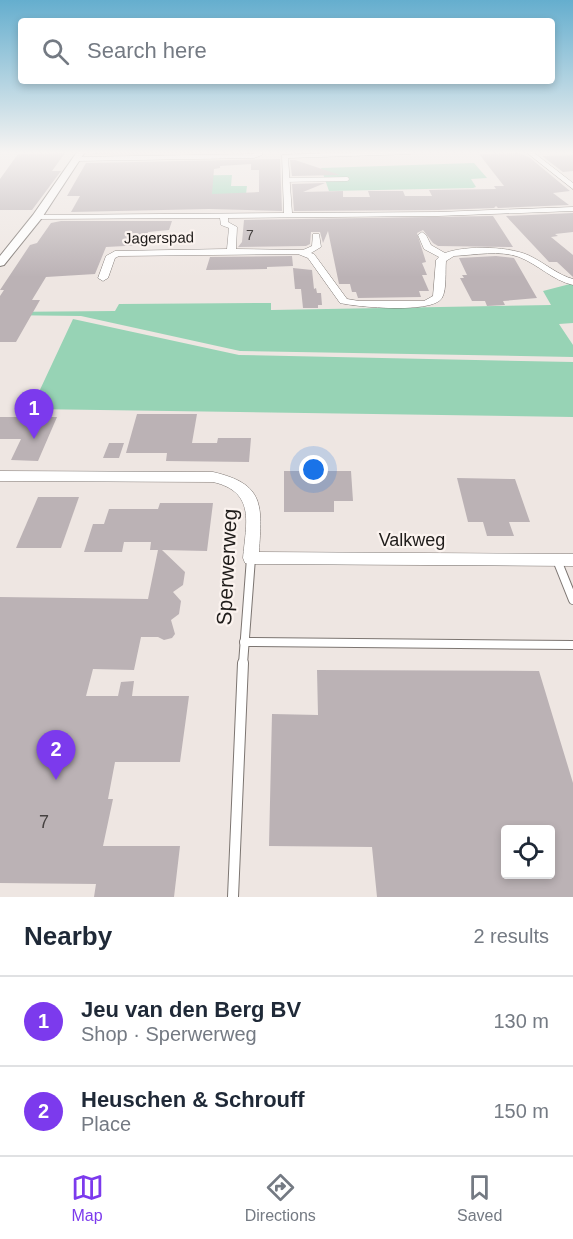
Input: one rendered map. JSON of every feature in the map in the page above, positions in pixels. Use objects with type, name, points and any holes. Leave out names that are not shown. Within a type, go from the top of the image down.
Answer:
[{"type":"street","points":[[0,263],[53,194]]},
{"type":"street","points":[[287,194],[288,214]]},
{"type":"street","points":[[37,217],[438,214],[573,209]]},
{"type":"street","points":[[224,216],[224,223],[233,227],[231,251]]},
{"type":"street","points":[[422,235],[427,247],[445,256]]},
{"type":"street","points":[[305,252],[317,247],[316,236]]},
{"type":"street","points":[[305,252],[311,256],[339,298],[348,303],[433,302],[438,297],[441,260],[453,253],[516,253],[561,279],[573,282]]},
{"type":"street","name":"Jagerspad","points":[[103,278],[111,256],[118,253],[305,252]]},
{"type":"street","name":"Sperwerweg","points":[[0,476],[213,477],[228,479],[244,489],[251,497],[253,506],[251,558]]},
{"type":"street","name":"Valkweg","points":[[251,558],[565,560]]},
{"type":"lane","name":"Sperwerweg","points":[[233,897],[244,642],[251,558]]},
{"type":"lane","points":[[565,560],[573,600]]},
{"type":"lane","points":[[244,642],[573,645]]},
{"type":"green space","points":[[573,284],[573,323],[559,324],[573,345],[573,357],[240,351],[81,316],[0,315],[0,312],[115,311],[119,304],[271,303],[271,310],[551,305],[543,291]]},
{"type":"green space","points":[[73,319],[239,355],[573,362],[573,417],[31,409]]},
{"type":"building","points":[[0,194],[44,194],[32,210],[0,210]]},
{"type":"building","points":[[68,194],[281,194],[282,211],[209,209],[71,212],[80,196],[67,196]]},
{"type":"building","points":[[293,194],[343,194],[343,197],[370,197],[369,194],[432,196],[431,194],[554,194],[569,205],[438,210],[294,211]]},
{"type":"building","points":[[573,213],[573,232],[555,234],[558,236],[551,237],[573,255],[573,277],[557,262],[549,262],[506,216]]},
{"type":"building","points":[[493,216],[513,247],[438,246],[423,230],[417,233],[426,262],[422,263],[427,275],[422,275],[429,291],[419,291],[421,297],[358,298],[356,292],[352,292],[350,284],[339,284],[328,231],[323,243],[320,232],[311,232],[310,244],[306,246],[238,247],[242,242],[244,220]]},
{"type":"building","points":[[61,221],[172,221],[169,230],[148,232],[144,245],[106,247],[95,274],[46,277],[32,300],[40,300],[16,342],[0,342],[0,296],[4,290],[0,290],[30,245],[37,243],[51,223]]},
{"type":"building","points":[[292,256],[293,266],[267,267],[267,269],[206,270],[210,257]]},
{"type":"building","points":[[496,256],[514,258],[537,298],[503,301],[505,305],[487,306],[485,301],[472,301],[460,278],[464,278],[462,275],[467,275],[459,258]]},
{"type":"building","points":[[293,268],[312,270],[314,289],[316,288],[317,293],[321,293],[322,305],[318,305],[318,308],[303,308],[301,289],[295,289]]},
{"type":"building","points":[[137,414],[197,414],[192,443],[217,443],[218,438],[251,438],[249,462],[166,461],[167,453],[126,453]]},
{"type":"building","points":[[0,417],[57,417],[38,461],[11,460],[21,439],[0,439]]},
{"type":"building","points":[[109,443],[124,443],[119,458],[103,458]]},
{"type":"building","points":[[284,471],[351,471],[353,501],[334,501],[334,512],[284,512]]},
{"type":"building","points":[[457,478],[515,479],[530,522],[509,522],[514,536],[487,536],[483,522],[468,522]]},
{"type":"building","points":[[38,497],[79,497],[61,548],[16,548]]},
{"type":"building","points":[[160,503],[213,503],[207,551],[162,550],[185,572],[183,585],[173,592],[181,601],[179,614],[171,620],[175,634],[172,638],[164,640],[158,637],[141,637],[134,670],[93,669],[86,696],[118,696],[121,682],[134,681],[132,696],[189,696],[180,762],[115,762],[108,799],[113,799],[103,846],[180,846],[174,897],[94,897],[96,884],[0,883],[0,597],[148,599],[158,550],[150,550],[151,542],[124,542],[122,552],[84,552],[93,524],[104,524],[109,509],[158,509]]},
{"type":"building","points":[[317,670],[539,671],[573,783],[573,897],[377,897],[372,847],[269,846],[272,714],[318,715]]},
{"type":"place","name":"Jeu van den Berg BV","points":[[34,439]]},
{"type":"place","name":"Heuschen & Schrouff","points":[[56,780]]}]
